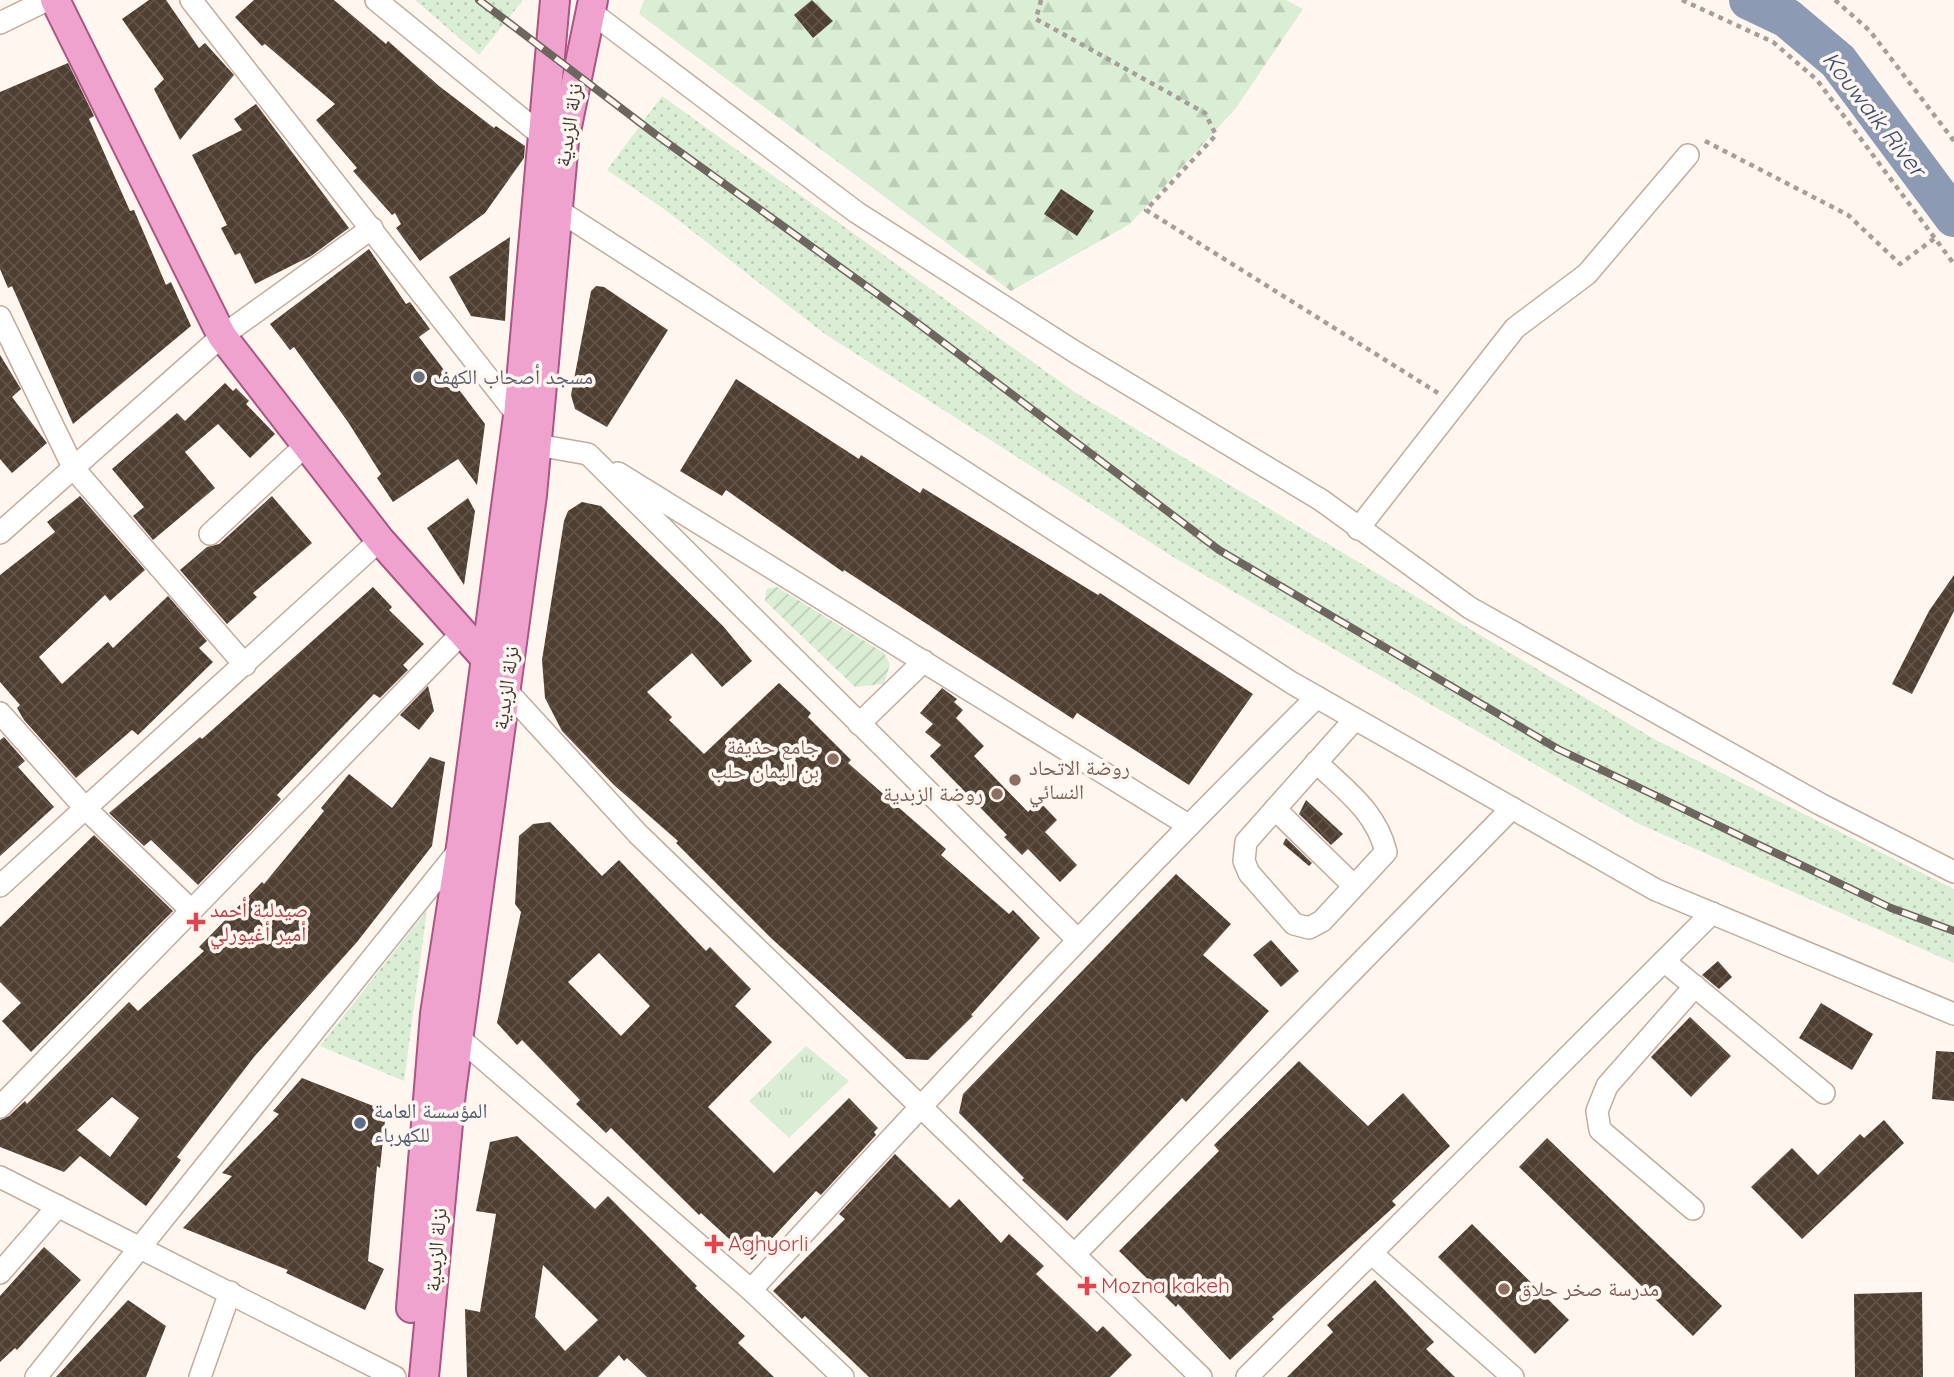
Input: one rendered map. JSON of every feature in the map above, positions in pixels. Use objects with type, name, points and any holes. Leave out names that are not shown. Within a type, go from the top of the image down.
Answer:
[{"type":"main road","points":[[55,0],[222,336],[380,540],[486,659]]},
{"type":"main road","name":"نزلة الزبدية","points":[[405,1377],[435,1014],[461,848],[518,416],[545,138],[555,0]]},
{"type":"main road","name":"نزلة الزبدية","points":[[424,1377],[458,1037],[537,445],[564,141],[592,6]]},
{"type":"street","points":[[0,23],[47,0]]},
{"type":"street","points":[[191,0],[518,416]]},
{"type":"street","points":[[376,0],[545,138]]},
{"type":"street","points":[[592,6],[856,212],[1075,352],[1321,500],[1470,608],[1820,804],[1954,872]]},
{"type":"street","points":[[1358,529],[1515,328],[1587,274],[1688,155]]},
{"type":"street","points":[[558,210],[1354,719],[1657,890],[1954,1014]]},
{"type":"street","points":[[0,533],[222,336],[372,228]]},
{"type":"street","points":[[0,317],[74,468],[245,665]]},
{"type":"street","points":[[210,534],[307,444]]},
{"type":"street","points":[[537,445],[588,454],[1188,825]]},
{"type":"street","points":[[588,454],[1078,940]]},
{"type":"street","points":[[0,886],[380,540]]},
{"type":"street","points":[[0,1107],[461,634]]},
{"type":"street","points":[[859,724],[924,661]]},
{"type":"street","points":[[506,690],[638,834],[1076,1253],[1201,1377]]},
{"type":"street","points":[[751,1290],[920,1106],[1078,940],[1188,825],[1317,697]]},
{"type":"street","points":[[0,713],[86,808],[191,911]]},
{"type":"street","points":[[1316,762],[1372,816],[1381,830],[1386,852],[1322,921],[1309,928],[1294,924],[1249,873],[1244,860],[1246,842],[1316,762],[1354,719]]},
{"type":"street","points":[[1076,1253],[1512,808]]},
{"type":"street","points":[[1275,809],[1354,886]]},
{"type":"street","points":[[36,1377],[461,848]]},
{"type":"street","points":[[1247,1377],[1712,913]]},
{"type":"street","points":[[1664,961],[1824,1093]]},
{"type":"street","points":[[1693,1209],[1600,1130],[1597,1111],[1607,1086],[1695,986]]},
{"type":"street","points":[[458,1037],[751,1290],[843,1377]]},
{"type":"street","points":[[0,1177],[395,1377]]},
{"type":"street","points":[[0,1273],[58,1206]]},
{"type":"street","points":[[1371,1253],[1513,1377]]},
{"type":"street","points":[[200,1377],[230,1292]]},
{"type":"path","points":[[1041,0],[1036,19],[1205,113],[1216,135],[1146,209],[1457,404]]},
{"type":"path","points":[[1682,0],[1773,42],[1817,80],[1954,264]]},
{"type":"path","points":[[1835,0],[1870,30],[1954,141]]},
{"type":"path","points":[[1688,155],[1703,139],[1848,215],[1900,264],[1935,238]]},
{"type":"green space","points":[[415,0],[523,0],[479,55]]},
{"type":"green space","points":[[644,0],[1286,0],[1303,9],[1236,108],[1130,224],[1011,291],[639,14]]},
{"type":"green space","points":[[662,96],[1076,393],[1654,739],[1954,889],[1954,963],[1639,824],[1173,557],[825,334],[664,209],[607,170]]},
{"type":"green space","points":[[777,587],[884,653],[890,664],[884,684],[855,687],[765,601],[766,589]]},
{"type":"green space","points":[[427,910],[404,1081],[320,1046]]},
{"type":"green space","points":[[806,1046],[849,1081],[789,1138],[749,1101]]},
{"type":"building","points":[[149,0],[166,0],[199,48],[205,43],[234,75],[180,140],[154,89],[164,79],[122,19]]},
{"type":"building","points":[[254,0],[334,0],[386,44],[388,41],[439,86],[494,128],[496,126],[525,146],[524,158],[485,213],[420,261],[396,228],[401,224],[395,213],[392,215],[353,171],[357,168],[316,120],[335,104],[265,44],[262,46],[235,17]]},
{"type":"building","points":[[812,0],[833,21],[813,38],[794,15]]},
{"type":"building","points":[[68,63],[94,116],[89,119],[130,211],[134,210],[166,285],[171,282],[191,326],[73,424],[12,286],[8,288],[0,269],[0,92]]},
{"type":"building","points":[[256,104],[349,228],[311,256],[255,284],[240,253],[235,255],[221,228],[227,225],[192,155],[242,130],[234,119]]},
{"type":"building","points":[[1061,189],[1094,211],[1077,236],[1044,214]]},
{"type":"building","points":[[510,237],[505,321],[471,316],[449,277]]},
{"type":"building","points":[[369,249],[406,304],[410,302],[430,329],[419,337],[485,424],[477,485],[458,459],[393,502],[377,478],[381,474],[348,422],[294,347],[290,350],[270,324]]},
{"type":"building","points":[[596,286],[604,287],[668,330],[607,427],[575,409],[571,395],[591,291]]},
{"type":"building","points":[[0,355],[21,389],[12,397],[47,443],[12,473],[0,459]]},
{"type":"building","points":[[736,379],[859,459],[861,455],[920,493],[923,488],[1098,595],[1100,593],[1253,694],[1189,785],[1077,713],[1073,719],[844,570],[843,572],[726,490],[722,496],[680,471]]},
{"type":"building","points":[[225,383],[233,391],[236,388],[249,401],[246,404],[275,434],[250,458],[218,424],[185,452],[215,488],[153,540],[133,516],[144,507],[112,469],[177,413],[185,421]]},
{"type":"building","points":[[80,496],[145,570],[110,601],[105,595],[39,657],[62,684],[108,642],[113,648],[168,596],[207,641],[199,648],[213,662],[138,735],[132,730],[76,778],[24,720],[17,708],[20,705],[0,682],[0,575],[55,532],[47,522]]},
{"type":"building","points":[[272,496],[312,543],[253,593],[257,597],[227,624],[180,570],[207,547],[219,544]]},
{"type":"building","points":[[468,498],[475,511],[464,585],[427,528]]},
{"type":"building","points":[[582,502],[601,506],[723,626],[752,661],[722,687],[692,653],[647,692],[672,717],[669,720],[704,754],[779,683],[811,713],[808,717],[851,760],[848,763],[946,849],[941,855],[1009,914],[1013,910],[1040,938],[971,1015],[973,1016],[928,1060],[906,1059],[772,939],[676,843],[678,841],[614,785],[562,731],[545,698],[542,660],[564,521],[568,511]]},
{"type":"building","points":[[1954,575],[1954,611],[1912,694],[1892,684],[1929,611]]},
{"type":"building","points":[[373,587],[392,607],[389,610],[424,644],[403,665],[408,670],[380,698],[374,694],[277,795],[281,799],[198,885],[151,840],[144,846],[109,813],[200,737],[202,739]]},
{"type":"building","points":[[428,686],[434,711],[419,730],[400,715]]},
{"type":"building","points":[[942,688],[957,699],[954,702],[963,710],[956,718],[984,746],[974,756],[1028,812],[1039,801],[1057,820],[1045,832],[1077,865],[1060,882],[1028,849],[1022,855],[1004,837],[1007,835],[930,756],[941,745],[925,732],[933,724],[920,713]]},
{"type":"building","points":[[4,737],[25,761],[18,767],[54,807],[0,856],[0,740]]},
{"type":"building","points":[[430,757],[445,762],[432,846],[357,942],[254,1057],[177,1157],[181,1160],[146,1206],[80,1156],[64,1172],[0,1147],[0,1120],[9,1116],[25,1101],[27,1104],[129,1002],[138,1011],[204,951],[199,947],[262,882],[264,884],[324,811],[321,808],[349,774],[392,808]],"holes":[[[112,1097],[139,1118],[110,1157],[77,1130]]]},
{"type":"building","points":[[1306,800],[1343,834],[1331,845],[1299,814]]},
{"type":"building","points":[[550,822],[602,876],[619,860],[706,951],[710,947],[751,989],[735,1006],[772,1042],[708,1107],[774,1173],[849,1098],[878,1128],[874,1132],[876,1135],[821,1195],[816,1191],[752,1260],[701,1213],[699,1215],[611,1128],[606,1133],[576,1104],[580,1100],[522,1040],[517,1045],[497,1023],[521,912],[515,904],[519,836],[533,824]],"holes":[[[599,953],[650,1006],[621,1036],[568,982]]]},
{"type":"building","points":[[94,835],[173,911],[31,1052],[2,1021],[21,1003],[0,982],[0,927]]},
{"type":"building","points":[[1286,838],[1312,863],[1309,866],[1283,844]]},
{"type":"building","points":[[1176,874],[1231,924],[1203,955],[1269,1011],[1186,1102],[1182,1098],[1067,1221],[1022,1180],[1024,1178],[959,1113],[963,1094]]},
{"type":"building","points":[[1271,940],[1299,971],[1281,987],[1253,955]]},
{"type":"building","points":[[1718,961],[1732,977],[1719,989],[1702,975]]},
{"type":"building","points":[[1821,1003],[1873,1034],[1852,1070],[1799,1038]]},
{"type":"building","points":[[1690,1017],[1731,1056],[1691,1097],[1651,1057]]},
{"type":"building","points":[[1936,1051],[1954,1052],[1954,1101],[1932,1099]]},
{"type":"building","points":[[1299,1061],[1368,1126],[1403,1093],[1450,1146],[1392,1201],[1396,1205],[1272,1317],[1274,1319],[1230,1360],[1178,1304],[1176,1307],[1119,1251],[1219,1151],[1214,1145]]},
{"type":"building","points":[[302,1078],[386,1111],[380,1168],[377,1166],[368,1261],[384,1269],[365,1310],[286,1273],[288,1270],[183,1228],[232,1176],[222,1173],[279,1114],[273,1111]]},
{"type":"building","points":[[1884,1120],[1904,1143],[1802,1239],[1751,1187],[1792,1148],[1818,1175],[1860,1134],[1864,1138]]},
{"type":"building","points":[[517,1136],[595,1209],[608,1196],[697,1286],[695,1288],[745,1336],[738,1343],[774,1377],[647,1377],[627,1358],[624,1361],[619,1355],[598,1377],[467,1377],[465,1309],[480,1312],[496,1214],[476,1211],[490,1142]],"holes":[[[543,1265],[598,1320],[565,1351],[535,1317]]]},
{"type":"building","points":[[1547,1138],[1722,1306],[1693,1336],[1519,1167]]},
{"type":"building","points":[[895,1154],[950,1208],[959,1199],[1001,1243],[1009,1234],[1044,1266],[1036,1274],[1097,1332],[1103,1326],[1132,1355],[1110,1377],[869,1377],[805,1316],[802,1319],[773,1291],[845,1219],[839,1214]]},
{"type":"building","name":"مدرسة صخر حلاق","points":[[1472,1224],[1569,1320],[1535,1354],[1438,1257]]},
{"type":"building","points":[[44,1247],[81,1280],[17,1350],[15,1348],[0,1362],[0,1296]]},
{"type":"building","points":[[1375,1280],[1434,1342],[1426,1349],[1455,1377],[1287,1377],[1333,1332],[1327,1325]]},
{"type":"building","points":[[1922,1292],[1923,1377],[1855,1377],[1854,1294]]},
{"type":"building","points":[[128,1300],[166,1326],[146,1377],[56,1377]]},
{"type":"waterway","name":"Kouwaik River","points":[[1749,0],[1787,18],[1838,61],[1954,217]]},
{"type":"railway","points":[[479,0],[655,134],[908,316],[1219,550],[1558,749],[1891,908],[1954,931]]},
{"type":"place","name":"مسجد أصحاب الكهف","points":[[419,377]]},
{"type":"place","name":"جامع حذيفة بن اليمان حلب","points":[[833,759]]},
{"type":"place","name":"روضة الاتحاد النسائي","points":[[1015,780]]},
{"type":"place","name":"روضة الزبدية","points":[[997,794]]},
{"type":"place","name":"صيدلية أحمد أمير أغيورلي","points":[[196,922]]},
{"type":"place","name":"المؤسسة العامة للكهرباء","points":[[360,1123]]},
{"type":"place","name":"Aghyorli","points":[[714,1244]]},
{"type":"place","name":"Mozna kakeh","points":[[1087,1286]]},
{"type":"place","name":"مدرسة صخر حلاق","points":[[1504,1289]]}]
